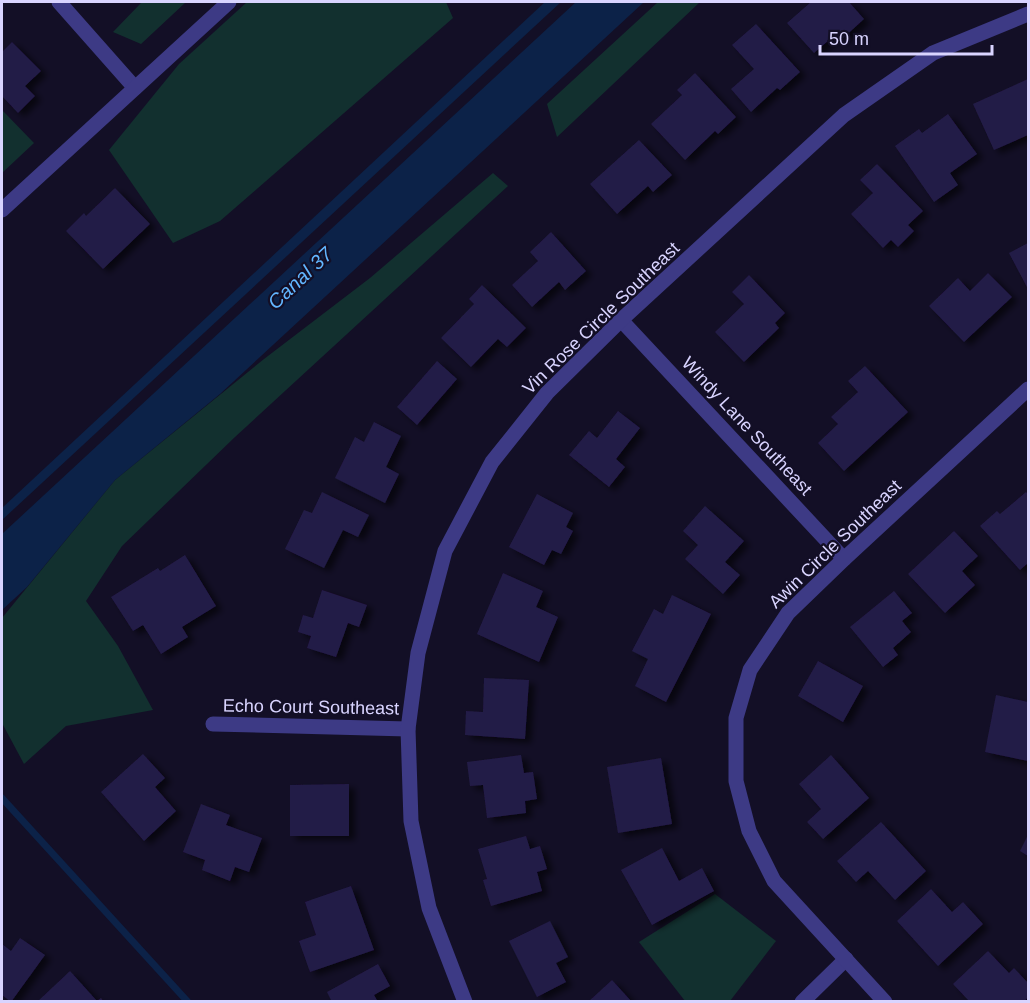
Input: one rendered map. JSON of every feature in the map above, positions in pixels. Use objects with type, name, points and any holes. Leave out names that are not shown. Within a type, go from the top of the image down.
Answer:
[{"type":"street","points":[[59,2],[135,88]]},
{"type":"street","points":[[2,210],[229,2]]},
{"type":"street","name":"Vin Rose Circle Southeast","points":[[465,1002],[429,908],[411,821],[408,729],[418,653],[445,551],[492,462],[547,393],[621,320],[844,116],[933,53],[1029,14]]},
{"type":"street","name":"Windy Lane Southeast","points":[[621,320],[844,559]]},
{"type":"street","name":"Awin Circle Southeast","points":[[885,1002],[774,881],[749,831],[736,781],[736,718],[750,670],[788,613],[1029,389]]},
{"type":"street","name":"Echo Court Southeast","points":[[213,724],[408,729]]},
{"type":"street","points":[[802,1002],[846,959]]},
{"type":"green space","points":[[142,2],[186,2],[141,44],[113,32]]},
{"type":"green space","points":[[247,2],[446,2],[453,18],[220,221],[173,243],[109,150],[179,64]]},
{"type":"green space","points":[[658,2],[700,2],[557,137],[547,104]]},
{"type":"green space","points":[[2,110],[34,143],[2,173]]},
{"type":"green space","points":[[493,173],[508,186],[235,437],[122,546],[86,601],[118,646],[153,710],[66,726],[24,764],[2,723],[2,618],[115,480],[264,359],[370,278]]},
{"type":"green space","points":[[715,894],[776,941],[730,1001],[685,1001],[639,942]]},
{"type":"water","points":[[545,2],[561,2],[2,520],[2,508]]},
{"type":"water","name":"Canal 37","points":[[576,2],[644,2],[220,394],[115,480],[27,587],[2,610],[2,534]]},
{"type":"building","points":[[811,2],[849,2],[864,19],[841,40],[836,34],[814,53],[787,23]]},
{"type":"building","points":[[756,24],[800,72],[780,90],[777,88],[751,112],[731,89],[754,69],[732,45]]},
{"type":"building","points":[[12,42],[41,71],[25,86],[35,96],[18,113],[2,96],[2,52]]},
{"type":"building","points":[[695,73],[736,117],[718,134],[715,131],[685,160],[651,124],[682,95],[677,90]]},
{"type":"building","points":[[1028,79],[1028,135],[994,150],[973,104]]},
{"type":"building","points":[[948,114],[977,154],[950,173],[958,185],[934,202],[895,146],[919,129],[922,133]]},
{"type":"building","points":[[639,140],[672,175],[653,192],[648,186],[617,214],[590,184]]},
{"type":"building","points":[[877,164],[923,211],[908,225],[914,231],[898,247],[891,240],[883,248],[851,214],[873,193],[860,180]]},
{"type":"building","points":[[115,188],[150,224],[103,269],[66,231],[84,213],[86,216]]},
{"type":"building","points":[[551,232],[586,271],[565,290],[559,282],[532,307],[512,285],[538,261],[530,252]]},
{"type":"building","points":[[1028,243],[1028,289],[1009,253]]},
{"type":"building","points":[[988,273],[1012,297],[964,342],[929,306],[958,278],[970,291]]},
{"type":"building","points":[[749,275],[785,313],[775,323],[779,328],[744,362],[715,332],[744,304],[732,292]]},
{"type":"building","points":[[482,285],[526,328],[507,347],[498,339],[471,367],[441,338],[474,304],[469,299]]},
{"type":"building","points":[[437,361],[457,379],[417,425],[397,407]]},
{"type":"building","points":[[865,366],[908,412],[844,471],[818,443],[838,424],[831,417],[858,392],[848,381]]},
{"type":"building","points":[[618,411],[640,428],[616,459],[625,467],[609,487],[569,455],[589,431],[597,438]]},
{"type":"building","points":[[374,422],[401,436],[386,467],[399,474],[385,503],[335,478],[355,437],[364,442]]},
{"type":"building","points":[[322,492],[369,515],[358,537],[343,530],[324,568],[285,549],[304,510],[312,513]]},
{"type":"building","points":[[1026,492],[1028,494],[1028,563],[1020,570],[980,526],[997,511],[1000,514]]},
{"type":"building","points":[[537,494],[573,513],[566,527],[573,531],[561,554],[552,550],[544,565],[509,547]]},
{"type":"building","points":[[705,506],[744,541],[725,562],[740,575],[723,594],[685,559],[698,545],[683,531]]},
{"type":"building","points":[[954,531],[978,556],[962,571],[975,585],[945,613],[908,574]]},
{"type":"building","points":[[185,555],[216,606],[182,627],[188,637],[161,654],[143,625],[133,631],[111,597],[158,568],[160,571]]},
{"type":"building","points":[[503,573],[543,591],[536,607],[558,617],[539,662],[477,634]]},
{"type":"building","points":[[322,590],[367,605],[359,627],[348,623],[336,657],[307,648],[311,636],[298,632],[303,615],[313,618]]},
{"type":"building","points":[[894,591],[912,613],[902,621],[911,632],[893,648],[898,655],[883,667],[850,627]]},
{"type":"building","points":[[672,595],[711,614],[666,702],[635,686],[648,659],[632,651],[654,609],[663,614]]},
{"type":"building","points":[[818,661],[863,686],[843,722],[798,696]]},
{"type":"building","points":[[484,678],[529,680],[525,739],[465,735],[466,711],[483,712]]},
{"type":"building","points":[[996,695],[1028,702],[1028,761],[985,752]]},
{"type":"building","points":[[143,754],[165,778],[155,787],[176,811],[144,841],[101,792]]},
{"type":"building","points":[[521,755],[524,773],[533,772],[537,799],[525,801],[526,813],[487,818],[483,785],[470,786],[467,762]]},
{"type":"building","points":[[831,755],[869,798],[823,839],[807,822],[821,809],[799,784]]},
{"type":"building","points":[[661,758],[672,824],[618,833],[607,767]]},
{"type":"building","points":[[349,784],[349,836],[290,836],[290,785]]},
{"type":"building","points":[[201,804],[230,815],[226,825],[262,838],[249,872],[235,867],[230,881],[202,870],[205,860],[183,852]]},
{"type":"building","points":[[881,822],[926,871],[895,900],[868,871],[856,882],[837,861]]},
{"type":"building","points":[[1028,835],[1028,856],[1020,851]]},
{"type":"building","points":[[526,836],[530,849],[540,846],[547,869],[537,872],[542,891],[491,906],[483,880],[487,879],[478,849]]},
{"type":"building","points":[[662,848],[679,881],[702,868],[714,891],[652,925],[621,870]]},
{"type":"building","points":[[351,886],[374,950],[310,972],[299,941],[316,935],[305,902]]},
{"type":"building","points":[[931,889],[952,912],[963,902],[983,924],[938,966],[897,921]]},
{"type":"building","points":[[550,921],[568,957],[556,963],[566,982],[537,997],[509,941]]},
{"type":"building","points":[[20,938],[45,955],[11,1002],[2,995],[2,944],[11,951]]},
{"type":"building","points":[[988,951],[1009,973],[1014,968],[1028,983],[1028,997],[1024,1002],[970,1002],[953,984]]},
{"type":"building","points":[[378,964],[390,986],[374,995],[378,1002],[332,1002],[327,992]]},
{"type":"building","points":[[70,971],[97,1001],[101,998],[104,1002],[37,1002]]},
{"type":"building","points":[[612,980],[632,1002],[588,1002]]},
{"type":"waterway","points":[[2,798],[188,1002]]}]
